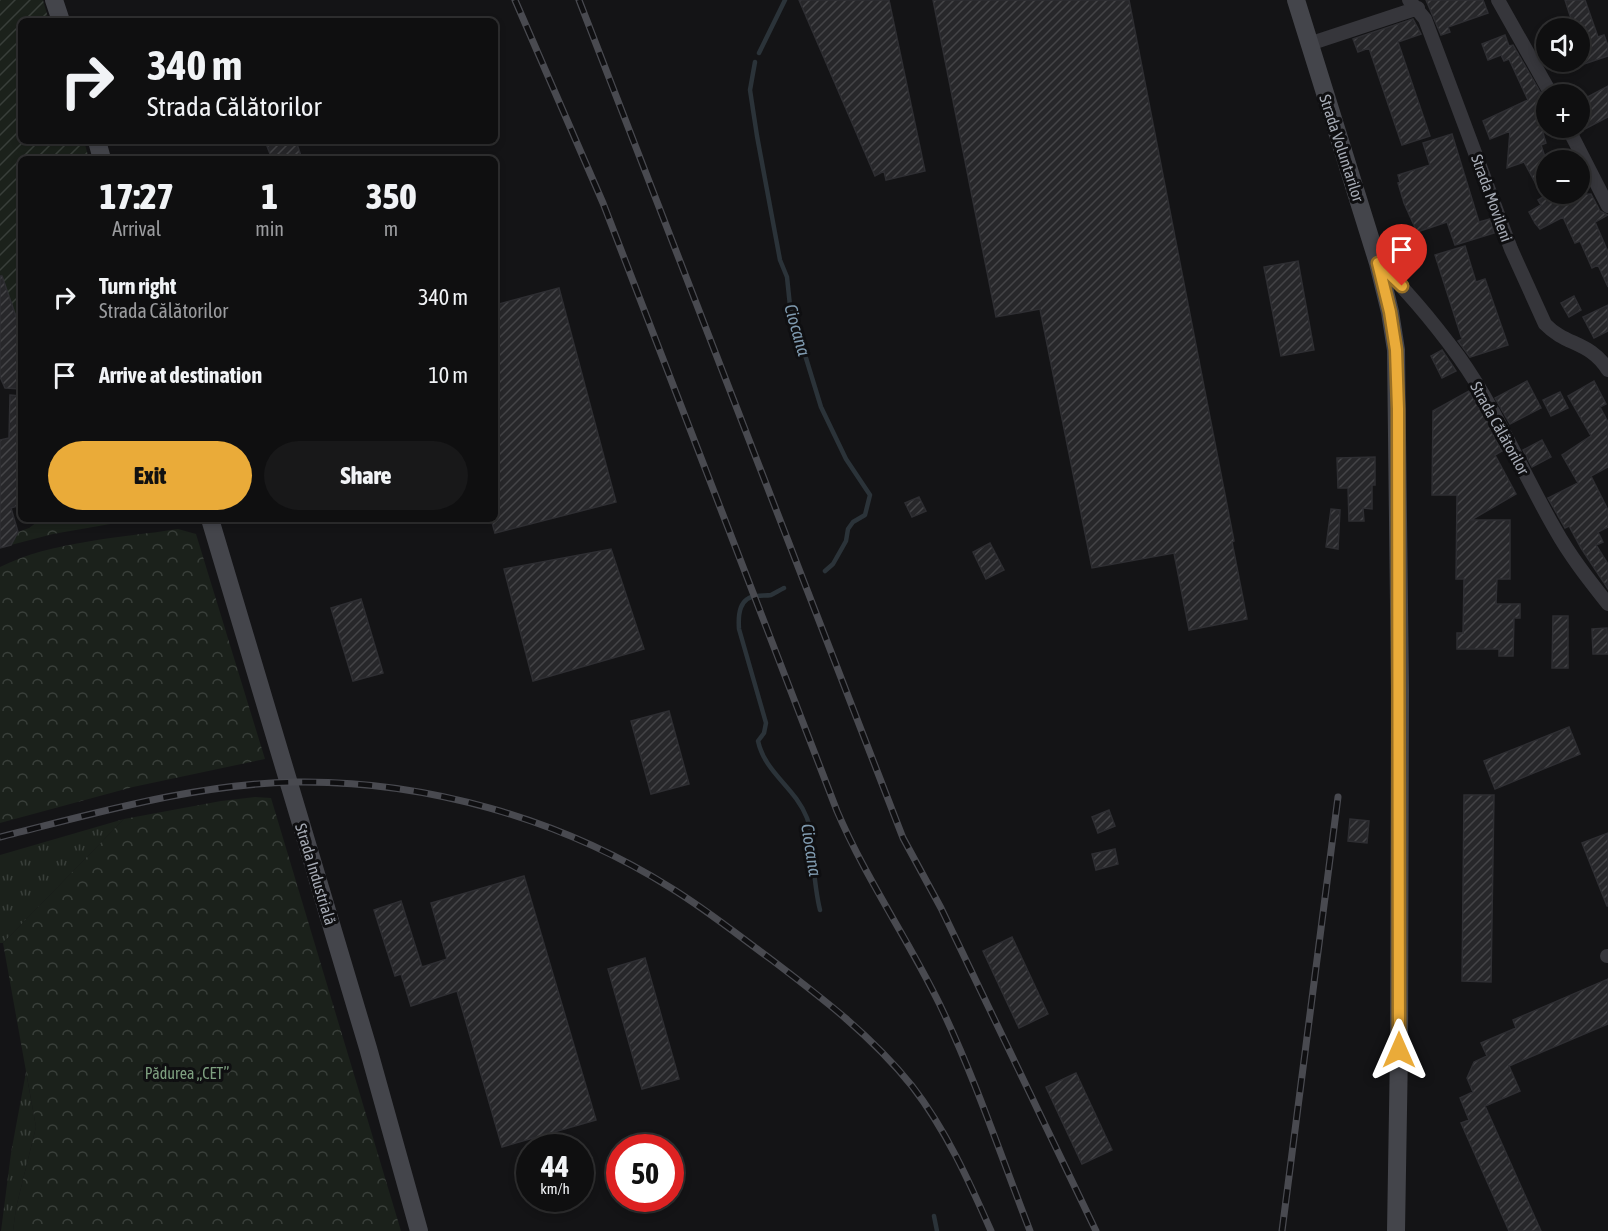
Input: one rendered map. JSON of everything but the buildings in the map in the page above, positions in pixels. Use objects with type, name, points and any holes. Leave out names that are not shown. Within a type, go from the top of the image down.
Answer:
[{"type":"main road","points":[[54,0],[60,18]]},
{"type":"main road","name":"Strada Voluntarilor","points":[[1296,0],[1378,263],[1390,312],[1396,350],[1399,1050],[1396,1231]]},
{"type":"main road","name":"Strada Industrială","points":[[211,522],[368,1048],[419,1231]]},
{"type":"street","points":[[1498,0],[1545,84]]},
{"type":"street","points":[[1309,44],[1414,4]]},
{"type":"street","name":"Strada Movileni","points":[[1414,4],[1425,19],[1511,249],[1545,324],[1553,332],[1592,351],[1608,370]]},
{"type":"street","points":[[1573,138],[1608,206]]},
{"type":"street","name":"Strada Călătorilor","points":[[1378,263],[1402,286],[1459,358],[1500,426],[1556,531],[1608,604]]},
{"type":"green space","points":[[0,0],[43,0],[48,18],[18,18],[18,144],[85,144],[88,156],[18,156],[18,323],[0,274]]},
{"type":"green space","points":[[37,522],[122,522],[53,534],[11,545],[18,532]]},
{"type":"green space","points":[[178,529],[196,534],[265,759],[133,787],[0,823],[0,567],[20,558],[64,546]]},
{"type":"green space","name":"Pădurea „CET”","points":[[255,797],[271,798],[401,1231],[13,1231],[16,1208],[36,1127],[3,943],[124,819]]},
{"type":"green space","points":[[124,819],[3,943],[0,943],[0,855]]},
{"type":"green space","points":[[26,1072],[36,1127],[16,1208],[13,1231],[1,1231],[11,1153]]},
{"type":"waterway","name":"Ciocana","points":[[759,53],[785,0]]},
{"type":"waterway","name":"Ciocana","points":[[755,62],[750,90],[780,260],[787,277],[790,306],[821,407],[846,459],[870,495],[865,515],[853,522],[848,529],[846,541],[833,564],[825,571]]},
{"type":"waterway","name":"Ciocana","points":[[784,588],[771,595],[751,597],[746,600],[741,608],[739,629],[766,723],[764,733],[758,741],[767,762],[802,807],[808,822],[820,910]]},
{"type":"waterway","name":"Ciocana","points":[[934,1216],[937,1231]]},
{"type":"railway","points":[[515,0],[603,203],[837,811],[861,861],[928,981],[953,1033],[1030,1231]]},
{"type":"railway","points":[[579,0],[903,838],[941,908],[1096,1231]]},
{"type":"railway","points":[[0,837],[183,794],[220,788],[295,782],[344,783],[443,796],[491,808],[584,842],[629,864],[684,896],[791,974],[863,1034],[897,1068],[936,1120],[991,1231]]},
{"type":"railway","points":[[1282,1231],[1338,797]]},
{"type":"route","points":[[1399,1050],[1398,409],[1396,350],[1390,312],[1378,263],[1402,286]]}]
